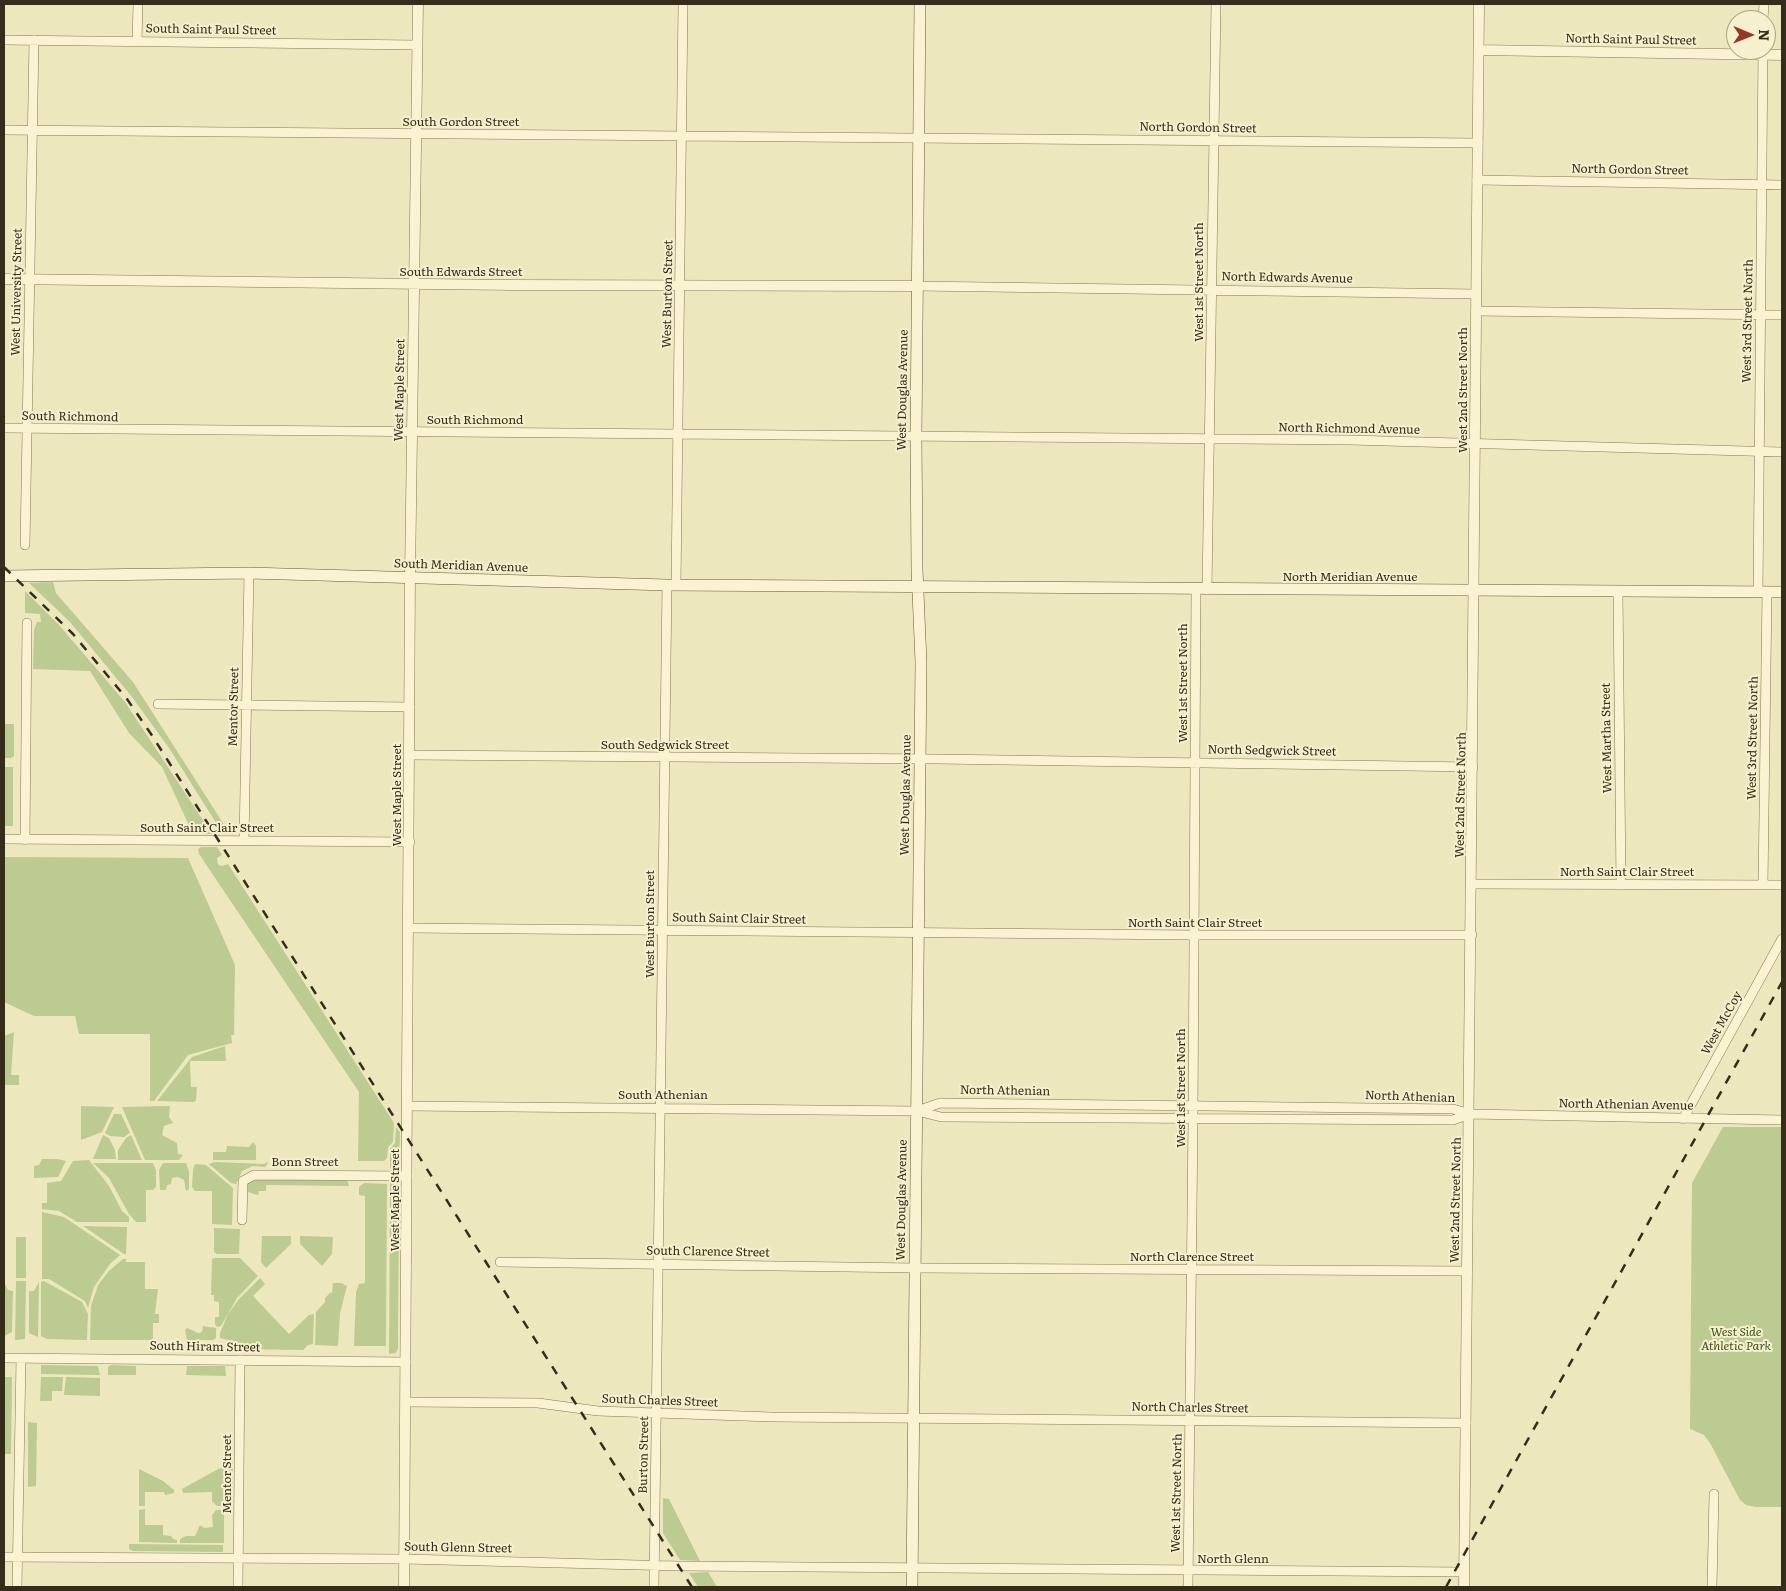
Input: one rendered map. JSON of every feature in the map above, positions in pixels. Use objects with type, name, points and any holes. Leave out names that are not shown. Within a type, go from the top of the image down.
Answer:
[{"type":"main road","name":"West Douglas Avenue","points":[[912,1587],[922,662],[918,586],[916,435],[920,4]]},
{"type":"main road","name":"South Meridian Avenue","points":[[4,576],[248,573],[672,585],[918,586]]},
{"type":"main road","name":"North Meridian Avenue","points":[[918,586],[1201,590],[1782,592]]},
{"type":"street","points":[[137,42],[138,4]]},
{"type":"street","name":"West Maple Street","points":[[404,1587],[410,842],[410,578],[418,4]]},
{"type":"street","name":"West Burton Street","points":[[660,1264],[663,757],[678,434],[683,4]]},
{"type":"street","name":"West 1st Street North","points":[[1188,1587],[1196,762],[1201,590],[1210,439],[1212,140],[1216,4]]},
{"type":"street","name":"West 2nd Street North","points":[[1464,1587],[1472,935],[1479,4]]},
{"type":"street","name":"South Saint Paul Street","points":[[4,40],[417,45]]},
{"type":"street","name":"West University Street","points":[[26,545],[31,130],[34,40]]},
{"type":"street","name":"North Saint Paul Street","points":[[1479,50],[1726,52]]},
{"type":"street","name":"West 3rd Street North","points":[[1763,60],[1759,452],[1763,592],[1763,885]]},
{"type":"street","name":"South Gordon Street","points":[[4,130],[919,138]]},
{"type":"street","name":"North Gordon Street","points":[[919,138],[1478,144]]},
{"type":"street","name":"North Gordon Street","points":[[1477,180],[1782,184]]},
{"type":"street","name":"South Edwards Street","points":[[4,280],[918,286]]},
{"type":"street","name":"North Edwards Avenue","points":[[918,286],[1476,294]]},
{"type":"street","points":[[1476,311],[1782,315]]},
{"type":"street","name":"South Richmond","points":[[4,428],[916,435]]},
{"type":"street","name":"North Richmond Avenue","points":[[916,435],[1350,440],[1782,452]]},
{"type":"street","name":"Mentor Street","points":[[244,841],[248,573]]},
{"type":"street","name":"West Martha Street","points":[[1618,591],[1622,885]]},
{"type":"street","points":[[26,840],[27,623]]},
{"type":"street","points":[[158,704],[410,707]]},
{"type":"street","name":"South Sedgwick Street","points":[[410,755],[920,759]]},
{"type":"street","name":"North Sedgwick Street","points":[[920,759],[1473,768]]},
{"type":"street","name":"South Saint Clair Street","points":[[4,839],[410,842]]},
{"type":"street","name":"North Saint Clair Street","points":[[1472,884],[1782,885]]},
{"type":"street","name":"South Saint Clair Street","points":[[409,928],[919,933]]},
{"type":"street","name":"North Saint Clair Street","points":[[919,933],[1472,935]]},
{"type":"street","name":"West McCoy","points":[[1683,1119],[1782,939]]},
{"type":"street","name":"North Athenian","points":[[917,1111],[940,1103],[1453,1109],[1470,1114]]},
{"type":"street","name":"South Athenian","points":[[408,1106],[917,1111]]},
{"type":"street","name":"North Athenian","points":[[917,1111],[941,1117],[1453,1120],[1470,1114]]},
{"type":"street","name":"North Athenian Avenue","points":[[1470,1114],[1782,1120]]},
{"type":"street","name":"Bonn Street","points":[[242,1220],[243,1181],[254,1175],[407,1176]]},
{"type":"street","name":"South Clarence Street","points":[[500,1262],[916,1268]]},
{"type":"street","name":"Burton Street","points":[[654,1587],[660,1264]]},
{"type":"street","name":"North Clarence Street","points":[[916,1268],[1467,1271]]},
{"type":"street","name":"South Hiram Street","points":[[4,1358],[406,1362]]},
{"type":"street","points":[[17,1587],[21,1358]]},
{"type":"street","name":"Mentor Street","points":[[238,1587],[240,1360]]},
{"type":"street","name":"South Charles Street","points":[[406,1402],[538,1403],[598,1411],[657,1414],[914,1417]]},
{"type":"street","name":"North Charles Street","points":[[914,1417],[1466,1423]]},
{"type":"street","points":[[1712,1587],[1714,1494]]},
{"type":"street","name":"South Glenn Street","points":[[4,1557],[404,1560],[678,1566],[912,1568]]},
{"type":"street","name":"North Glenn","points":[[912,1568],[1464,1572]]},
{"type":"green space","points":[[53,582],[56,593],[133,682],[230,834],[223,834],[169,748],[132,697],[70,622],[29,583]]},
{"type":"green space","points":[[25,591],[59,625],[125,702],[212,834],[193,834],[162,767],[129,733],[90,671],[33,669],[34,630],[37,622],[41,622],[40,614],[25,613]]},
{"type":"green space","points":[[4,724],[14,724],[14,756],[11,758],[4,758]]},
{"type":"green space","points":[[4,767],[13,767],[13,826],[4,826]]},
{"type":"green space","points":[[201,847],[217,847],[222,855],[217,858],[218,865],[228,864],[394,1123],[393,1142],[388,1147],[387,1158],[384,1161],[358,1161],[359,1092],[199,854],[198,849]]},
{"type":"green space","points":[[4,857],[188,858],[235,965],[234,1035],[231,1035],[232,1043],[188,1055],[154,1101],[150,1101],[150,1034],[79,1034],[75,1016],[34,1016],[4,1002]]},
{"type":"green space","points":[[14,1032],[11,1075],[19,1075],[19,1085],[4,1085],[4,1036]]},
{"type":"green space","points":[[225,1046],[226,1061],[190,1061],[191,1087],[197,1087],[196,1100],[194,1102],[157,1101],[192,1057]]},
{"type":"green space","points":[[81,1106],[114,1107],[102,1132],[81,1140]]},
{"type":"green space","points":[[170,1106],[169,1117],[173,1123],[164,1126],[162,1135],[177,1143],[178,1154],[183,1155],[179,1160],[145,1160],[122,1107]]},
{"type":"green space","points":[[114,1114],[121,1114],[130,1133],[124,1137],[110,1136],[105,1133]]},
{"type":"green space","points":[[396,1127],[400,1132],[399,1166],[390,1168],[390,1149],[395,1143]]},
{"type":"green space","name":"West Side Athletic Park","points":[[1723,1127],[1782,1127],[1782,1507],[1756,1507],[1746,1505],[1740,1500],[1710,1443],[1704,1435],[1690,1429],[1692,1183]]},
{"type":"green space","points":[[103,1135],[109,1138],[115,1150],[116,1159],[93,1159]]},
{"type":"green space","points":[[131,1135],[142,1160],[118,1160],[118,1150],[126,1138]]},
{"type":"green space","points":[[253,1142],[256,1146],[256,1160],[213,1160],[213,1152],[226,1152],[227,1146],[249,1147]]},
{"type":"green space","points":[[42,1159],[66,1161],[58,1177],[34,1178],[34,1166],[39,1165]]},
{"type":"green space","points":[[89,1160],[109,1186],[122,1211],[129,1217],[129,1222],[77,1222],[59,1211],[42,1209],[42,1203],[47,1203],[47,1183],[61,1181],[73,1161]]},
{"type":"green space","points":[[215,1162],[268,1163],[265,1167],[253,1166],[242,1171],[236,1184],[231,1183],[209,1164]]},
{"type":"green space","points":[[93,1163],[153,1163],[156,1170],[156,1187],[153,1190],[146,1190],[146,1222],[136,1222],[129,1214],[109,1178]]},
{"type":"green space","points":[[163,1163],[186,1163],[189,1171],[189,1189],[186,1191],[184,1180],[178,1177],[172,1178],[171,1184],[167,1185],[166,1190],[160,1190],[159,1170]]},
{"type":"green space","points":[[195,1164],[206,1165],[233,1188],[232,1225],[212,1224],[212,1191],[195,1191],[192,1187]]},
{"type":"green space","points":[[253,1179],[347,1180],[349,1186],[266,1185],[266,1191],[259,1191],[258,1195],[248,1192],[248,1183]]},
{"type":"green space","points":[[364,1183],[387,1184],[386,1346],[354,1346],[356,1293],[359,1284],[365,1283],[365,1196],[359,1195],[359,1187]]},
{"type":"green space","points":[[390,1183],[397,1185],[399,1189],[398,1348],[396,1353],[389,1354]]},
{"type":"green space","points":[[42,1212],[64,1217],[120,1255],[110,1264],[94,1287],[88,1308],[85,1301],[49,1279],[42,1279]]},
{"type":"green space","points":[[83,1226],[127,1227],[126,1254],[124,1254]]},
{"type":"green space","points":[[214,1228],[240,1229],[239,1254],[217,1254],[214,1252]]},
{"type":"green space","points":[[262,1236],[291,1236],[291,1244],[266,1268],[261,1262]]},
{"type":"green space","points":[[300,1236],[333,1237],[332,1254],[322,1266],[300,1244]]},
{"type":"green space","points":[[16,1237],[26,1237],[26,1278],[16,1278]]},
{"type":"green space","points":[[240,1258],[258,1276],[237,1298],[221,1326],[217,1327],[215,1317],[219,1317],[219,1302],[214,1301],[214,1295],[211,1295],[212,1259]]},
{"type":"green space","points":[[123,1259],[126,1259],[126,1262],[145,1262],[145,1289],[158,1289],[155,1314],[159,1314],[159,1323],[153,1323],[153,1340],[90,1340],[91,1306],[98,1285],[109,1271]]},
{"type":"green space","points":[[260,1278],[265,1284],[253,1296],[289,1334],[309,1315],[314,1314],[313,1344],[308,1345],[303,1350],[238,1349],[233,1341],[220,1338],[220,1333],[228,1314],[239,1299]]},
{"type":"green space","points":[[16,1281],[26,1281],[25,1339],[15,1340]]},
{"type":"green space","points":[[44,1281],[82,1302],[88,1314],[87,1340],[47,1339],[41,1336],[41,1282]]},
{"type":"green space","points":[[4,1282],[8,1290],[13,1291],[12,1332],[4,1336]]},
{"type":"green space","points":[[39,1282],[38,1337],[29,1333],[29,1291],[34,1291]]},
{"type":"green space","points":[[333,1283],[341,1283],[347,1286],[340,1313],[338,1346],[315,1345],[316,1312],[325,1302],[325,1298],[331,1292],[332,1294]]},
{"type":"green space","points":[[203,1326],[216,1328],[216,1338],[213,1340],[187,1340],[185,1330],[187,1328],[198,1333],[202,1332]]},
{"type":"green space","points":[[41,1365],[98,1366],[100,1375],[41,1374]]},
{"type":"green space","points":[[111,1365],[136,1366],[136,1375],[108,1375],[108,1367]]},
{"type":"green space","points":[[187,1366],[225,1366],[226,1376],[186,1375]]},
{"type":"green space","points":[[4,1377],[12,1377],[11,1454],[4,1454]]},
{"type":"green space","points":[[41,1377],[63,1377],[62,1391],[52,1391],[52,1401],[40,1401]]},
{"type":"green space","points":[[66,1377],[100,1378],[100,1396],[64,1395]]},
{"type":"green space","points":[[28,1422],[37,1423],[36,1486],[28,1487]]},
{"type":"green space","points":[[227,1460],[233,1462],[233,1506],[227,1506]]},
{"type":"green space","points":[[220,1468],[225,1470],[224,1506],[217,1506],[212,1501],[212,1492],[183,1493],[182,1489]]},
{"type":"green space","points":[[139,1469],[163,1481],[174,1490],[174,1493],[165,1495],[164,1492],[145,1492],[145,1506],[139,1506]]},
{"type":"green space","points":[[663,1498],[669,1499],[700,1561],[680,1560],[663,1533]]},
{"type":"green space","points":[[145,1509],[145,1525],[163,1525],[163,1535],[171,1536],[177,1540],[177,1543],[139,1542],[139,1510]]},
{"type":"green space","points":[[216,1510],[224,1510],[224,1543],[180,1543],[180,1539],[186,1536],[195,1536],[200,1525],[204,1528],[213,1527],[212,1515]]},
{"type":"green space","points":[[129,1544],[223,1545],[223,1552],[133,1551],[129,1549]]},
{"type":"green space","points":[[708,1572],[717,1587],[698,1587],[689,1573]]},
{"type":"railway","points":[[4,567],[73,634],[127,699],[151,734],[692,1587]]},
{"type":"railway","points":[[1446,1587],[1782,982]]}]
